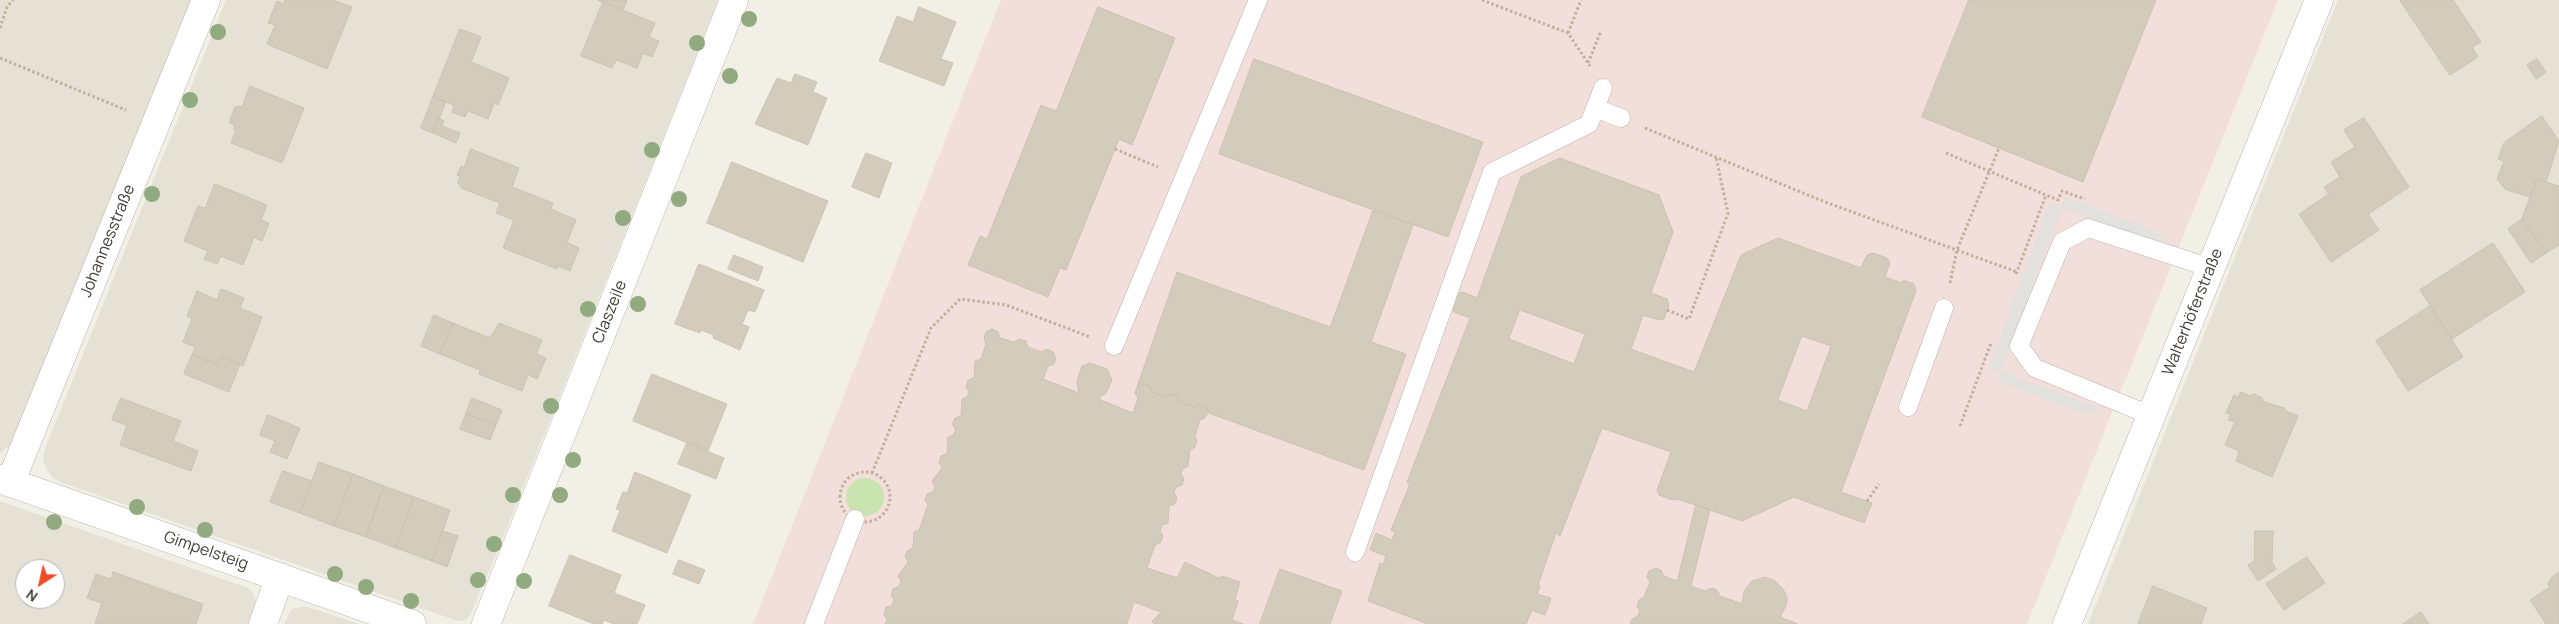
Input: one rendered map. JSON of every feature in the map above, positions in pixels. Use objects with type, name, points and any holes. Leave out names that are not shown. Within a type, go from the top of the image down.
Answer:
[{"type":"street","name":"Johannesstraße","points":[[5,481],[206,0]]},
{"type":"street","name":"Claszeile","points":[[486,624],[734,0]]},
{"type":"street","name":"Walterhöferstraße","points":[[2067,624],[2319,0]]},
{"type":"street","name":"Gimpelsteig","points":[[5,481],[412,624]]},
{"type":"street","points":[[263,624],[280,577]]},
{"type":"lane","points":[[1114,346],[1258,0]]},
{"type":"lane","points":[[1355,552],[1492,172],[1589,124],[1603,88]]},
{"type":"lane","points":[[1596,108],[1621,118]]},
{"type":"lane","points":[[2152,416],[2035,368],[2019,346],[2062,242],[2088,228],[2211,268]]},
{"type":"lane","points":[[1908,407],[1944,308]]},
{"type":"lane","points":[[814,624],[855,519]]},
{"type":"path","points":[[0,28],[8,7],[13,0]]},
{"type":"path","points":[[1482,0],[1568,33],[1603,88]]},
{"type":"path","points":[[1568,33],[1581,0]]},
{"type":"path","points":[[1588,64],[1601,30]]},
{"type":"path","points":[[0,58],[136,114]]},
{"type":"path","points":[[1621,118],[1825,202],[2017,272]]},
{"type":"path","points":[[1944,308],[1957,250],[1999,148]]},
{"type":"path","points":[[1115,149],[1184,178]]},
{"type":"path","points":[[1946,153],[1989,173],[2058,200],[2062,191],[2089,201]]},
{"type":"path","points":[[1667,310],[1689,319],[1728,213],[1716,156]]},
{"type":"path","points":[[872,473],[931,328],[960,298],[1006,305],[1114,346]]},
{"type":"path","points":[[1867,501],[1879,484]]},
{"type":"shaded area","points":[[0,0],[192,0],[12,443],[0,453]]},
{"type":"shaded area","points":[[226,0],[718,0],[500,545],[470,615],[464,621],[458,621],[63,483],[52,478],[45,466],[43,460],[46,446]]},
{"type":"shaded area","points":[[1001,0],[2278,0],[2027,624],[753,624]]},
{"type":"shaded area","points":[[2338,0],[2559,0],[2559,624],[2088,624]]},
{"type":"shaded area","points":[[2066,197],[2160,233],[2165,247],[2062,208],[2001,371],[2102,409],[2089,415],[1997,381],[2001,372],[1989,368],[2049,203],[2062,207]]},
{"type":"shaded area","points":[[0,501],[248,588],[253,593],[256,601],[249,624],[0,624]]},
{"type":"shaded area","points":[[304,606],[359,624],[284,624],[292,609]]},
{"type":"green space","points":[[865,478],[879,483],[884,497],[879,511],[865,516],[851,511],[846,497],[851,483]]},
{"type":"building","points":[[285,0],[333,0],[352,7],[327,69],[267,44],[275,25],[268,23],[277,1],[283,4]]},
{"type":"building","points":[[598,0],[627,0],[623,10]]},
{"type":"building","points":[[1969,0],[2156,0],[2083,182],[1922,117]]},
{"type":"building","points":[[2400,0],[2453,0],[2481,42],[2472,47],[2478,57],[2450,75]]},
{"type":"building","points":[[603,2],[655,23],[649,37],[659,41],[652,57],[643,53],[637,68],[616,60],[612,68],[581,56]]},
{"type":"building","points":[[919,7],[956,22],[941,59],[953,63],[944,86],[879,61],[897,16],[913,22]]},
{"type":"building","points":[[1098,7],[1175,38],[1132,145],[1119,139],[1066,270],[1060,268],[1048,297],[968,265],[980,236],[987,239],[1041,105],[1056,111]]},
{"type":"building","points":[[460,29],[481,37],[471,62],[509,78],[498,105],[494,103],[488,119],[468,111],[465,117],[452,112],[454,105],[433,97]]},
{"type":"building","points":[[1254,59],[1483,142],[1448,237],[1219,154]]},
{"type":"building","points":[[2537,59],[2546,72],[2536,79],[2527,65]]},
{"type":"building","points":[[795,74],[817,82],[813,92],[827,98],[808,145],[755,124],[777,78],[791,83]]},
{"type":"building","points":[[250,86],[304,108],[282,163],[231,143],[236,130],[233,129],[235,126],[229,122],[235,107],[242,106]]},
{"type":"building","points":[[433,97],[446,102],[433,133],[421,128]]},
{"type":"building","points":[[2542,116],[2559,141],[2546,182],[2537,179],[2531,197],[2506,190],[2497,179],[2504,161],[2498,159],[2504,143]]},
{"type":"building","points":[[439,118],[444,121],[442,126],[460,133],[456,143],[433,133]]},
{"type":"building","points":[[2364,118],[2409,187],[2368,214],[2379,230],[2331,262],[2299,214],[2329,194],[2324,187],[2340,177],[2331,162],[2355,147],[2344,130]]},
{"type":"building","points":[[471,149],[519,168],[512,187],[553,203],[551,209],[576,220],[567,242],[579,248],[570,271],[558,266],[557,269],[503,248],[514,220],[496,213],[500,203],[461,188],[458,182],[460,176],[457,175],[461,166],[464,167]]},
{"type":"building","points":[[866,153],[892,163],[879,198],[852,187]]},
{"type":"building","points":[[1560,158],[1659,195],[1673,232],[1651,293],[1667,299],[1669,304],[1664,319],[1659,320],[1643,315],[1631,349],[1694,372],[1741,255],[1778,238],[1861,268],[1867,255],[1873,253],[1887,258],[1890,263],[1885,277],[1902,283],[1903,280],[1914,284],[1916,291],[1841,492],[1872,503],[1864,523],[1794,497],[1742,521],[1678,499],[1672,500],[1659,495],[1657,490],[1671,452],[1602,428],[1560,536],[1556,533],[1538,585],[1540,586],[1537,594],[1551,598],[1545,615],[1532,610],[1526,624],[1428,624],[1368,601],[1380,563],[1383,565],[1386,556],[1370,550],[1376,533],[1392,540],[1395,532],[1391,530],[1410,484],[1407,482],[1470,318],[1454,312],[1452,307],[1458,293],[1463,292],[1477,298],[1521,177]],"holes":[[[1520,310],[1585,334],[1574,364],[1509,339]],[[1802,336],[1831,346],[1807,411],[1778,400]]]},
{"type":"building","points":[[732,162],[828,201],[803,262],[707,223]]},
{"type":"building","points":[[2537,179],[2559,186],[2559,245],[2546,253],[2522,219]]},
{"type":"building","points":[[215,184],[267,205],[261,220],[269,223],[262,241],[254,237],[243,265],[221,256],[217,264],[204,259],[208,251],[184,241],[198,206],[205,208]]},
{"type":"building","points":[[1373,211],[1413,225],[1371,342],[1406,354],[1364,470],[1209,413],[1205,406],[1199,404],[1194,407],[1180,402],[1177,396],[1171,394],[1166,397],[1152,392],[1150,386],[1144,384],[1137,387],[1177,272],[1330,327]]},
{"type":"building","points":[[2522,219],[2546,253],[2531,263],[2508,229]]},
{"type":"building","points":[[2493,243],[2525,292],[2452,339],[2420,290]]},
{"type":"building","points":[[734,255],[763,267],[758,281],[728,269]]},
{"type":"building","points":[[699,264],[764,290],[755,312],[748,310],[742,324],[749,327],[740,350],[713,338],[714,335],[701,330],[700,333],[675,324]]},
{"type":"building","points":[[221,289],[244,298],[240,308],[262,317],[243,366],[222,357],[218,365],[192,355],[195,347],[183,342],[192,319],[187,316],[197,291],[217,300]]},
{"type":"building","points":[[2430,306],[2463,357],[2408,391],[2376,341]]},
{"type":"building","points":[[434,315],[453,323],[440,354],[421,346]]},
{"type":"building","points":[[453,323],[490,338],[499,323],[542,340],[536,354],[546,358],[537,379],[528,375],[522,391],[479,374],[480,370],[440,354]]},
{"type":"building","points":[[992,329],[998,332],[1000,338],[1014,342],[1019,339],[1026,341],[1028,347],[1041,352],[1047,349],[1053,352],[1056,358],[1054,364],[1048,366],[1043,379],[1079,393],[1077,381],[1082,366],[1090,363],[1107,369],[1112,380],[1106,393],[1098,399],[1133,413],[1138,398],[1135,393],[1137,387],[1144,384],[1150,386],[1152,392],[1166,397],[1171,394],[1177,396],[1180,402],[1194,407],[1199,404],[1205,406],[1208,412],[1205,418],[1200,420],[1195,436],[1197,441],[1195,447],[1190,450],[1188,466],[1183,469],[1181,474],[1184,479],[1182,485],[1176,487],[1174,493],[1177,498],[1175,504],[1169,506],[1168,523],[1162,525],[1160,531],[1163,536],[1161,542],[1155,545],[1147,568],[1177,578],[1185,562],[1219,578],[1222,576],[1240,582],[1235,599],[1238,601],[1232,620],[1243,624],[1154,624],[1152,621],[1161,612],[1134,602],[1127,624],[885,624],[887,620],[884,614],[886,607],[892,606],[894,600],[891,595],[893,589],[899,586],[901,581],[898,576],[908,562],[905,557],[907,551],[913,548],[914,532],[919,530],[928,505],[925,500],[927,494],[933,492],[935,487],[932,481],[942,468],[939,462],[941,456],[947,454],[948,437],[953,435],[956,430],[952,424],[955,418],[961,416],[962,399],[967,397],[969,392],[966,387],[968,380],[974,378],[975,361],[981,359],[986,344],[984,338],[986,332]]},
{"type":"building","points":[[192,355],[218,365],[222,357],[240,364],[229,392],[184,374]]},
{"type":"building","points":[[652,374],[727,404],[708,451],[633,421]]},
{"type":"building","points":[[2241,392],[2250,396],[2254,394],[2262,398],[2264,402],[2284,408],[2286,411],[2298,416],[2272,477],[2236,461],[2239,451],[2225,445],[2235,422],[2228,420],[2231,414],[2226,413],[2234,395],[2238,397]]},
{"type":"building","points":[[121,398],[181,421],[173,441],[198,451],[191,471],[120,445],[127,425],[112,420]]},
{"type":"building","points":[[472,398],[502,410],[496,425],[466,414]]},
{"type":"building","points":[[466,414],[496,425],[490,440],[460,429]]},
{"type":"building","points":[[268,415],[300,428],[287,459],[270,452],[275,441],[260,435]]},
{"type":"building","points":[[687,443],[724,458],[716,479],[678,464]]},
{"type":"building","points":[[319,462],[353,474],[334,526],[300,513]]},
{"type":"building","points":[[283,471],[312,481],[300,513],[270,502]]},
{"type":"building","points":[[635,472],[691,495],[667,553],[612,531],[620,510],[616,509],[623,492],[627,493]]},
{"type":"building","points":[[353,474],[384,486],[366,537],[334,526]]},
{"type":"building","points":[[384,486],[414,497],[396,548],[366,537]]},
{"type":"building","points":[[414,497],[450,510],[432,561],[396,548]]},
{"type":"building","points":[[1696,505],[1710,510],[1691,586],[1705,591],[1711,588],[1717,590],[1720,596],[1742,604],[1744,591],[1752,581],[1765,577],[1774,580],[1783,589],[1787,597],[1786,606],[1780,617],[1798,624],[1630,624],[1640,611],[1637,606],[1639,600],[1644,597],[1650,582],[1647,577],[1649,571],[1655,568],[1661,570],[1664,576],[1677,581]]},
{"type":"building","points":[[443,531],[458,536],[447,567],[432,561]]},
{"type":"building","points":[[2255,531],[2273,531],[2272,562],[2276,569],[2258,581],[2248,565],[2254,561]]},
{"type":"building","points":[[570,555],[621,575],[614,593],[645,605],[637,624],[614,624],[604,620],[602,624],[594,624],[549,606]]},
{"type":"building","points":[[2307,557],[2325,583],[2284,610],[2266,584]]},
{"type":"building","points":[[679,560],[705,570],[699,584],[673,574]]},
{"type":"building","points":[[1280,569],[1342,591],[1330,624],[1260,624]]},
{"type":"building","points":[[113,572],[203,604],[196,624],[95,624],[102,603],[87,598],[96,574],[111,579]]},
{"type":"building","points":[[2559,572],[2559,624],[2546,624],[2530,600],[2550,587],[2548,584],[2551,578]]},
{"type":"building","points":[[2153,586],[2207,608],[2201,624],[2138,624]]},
{"type":"building","points":[[2421,612],[2429,624],[2403,624]]}]
